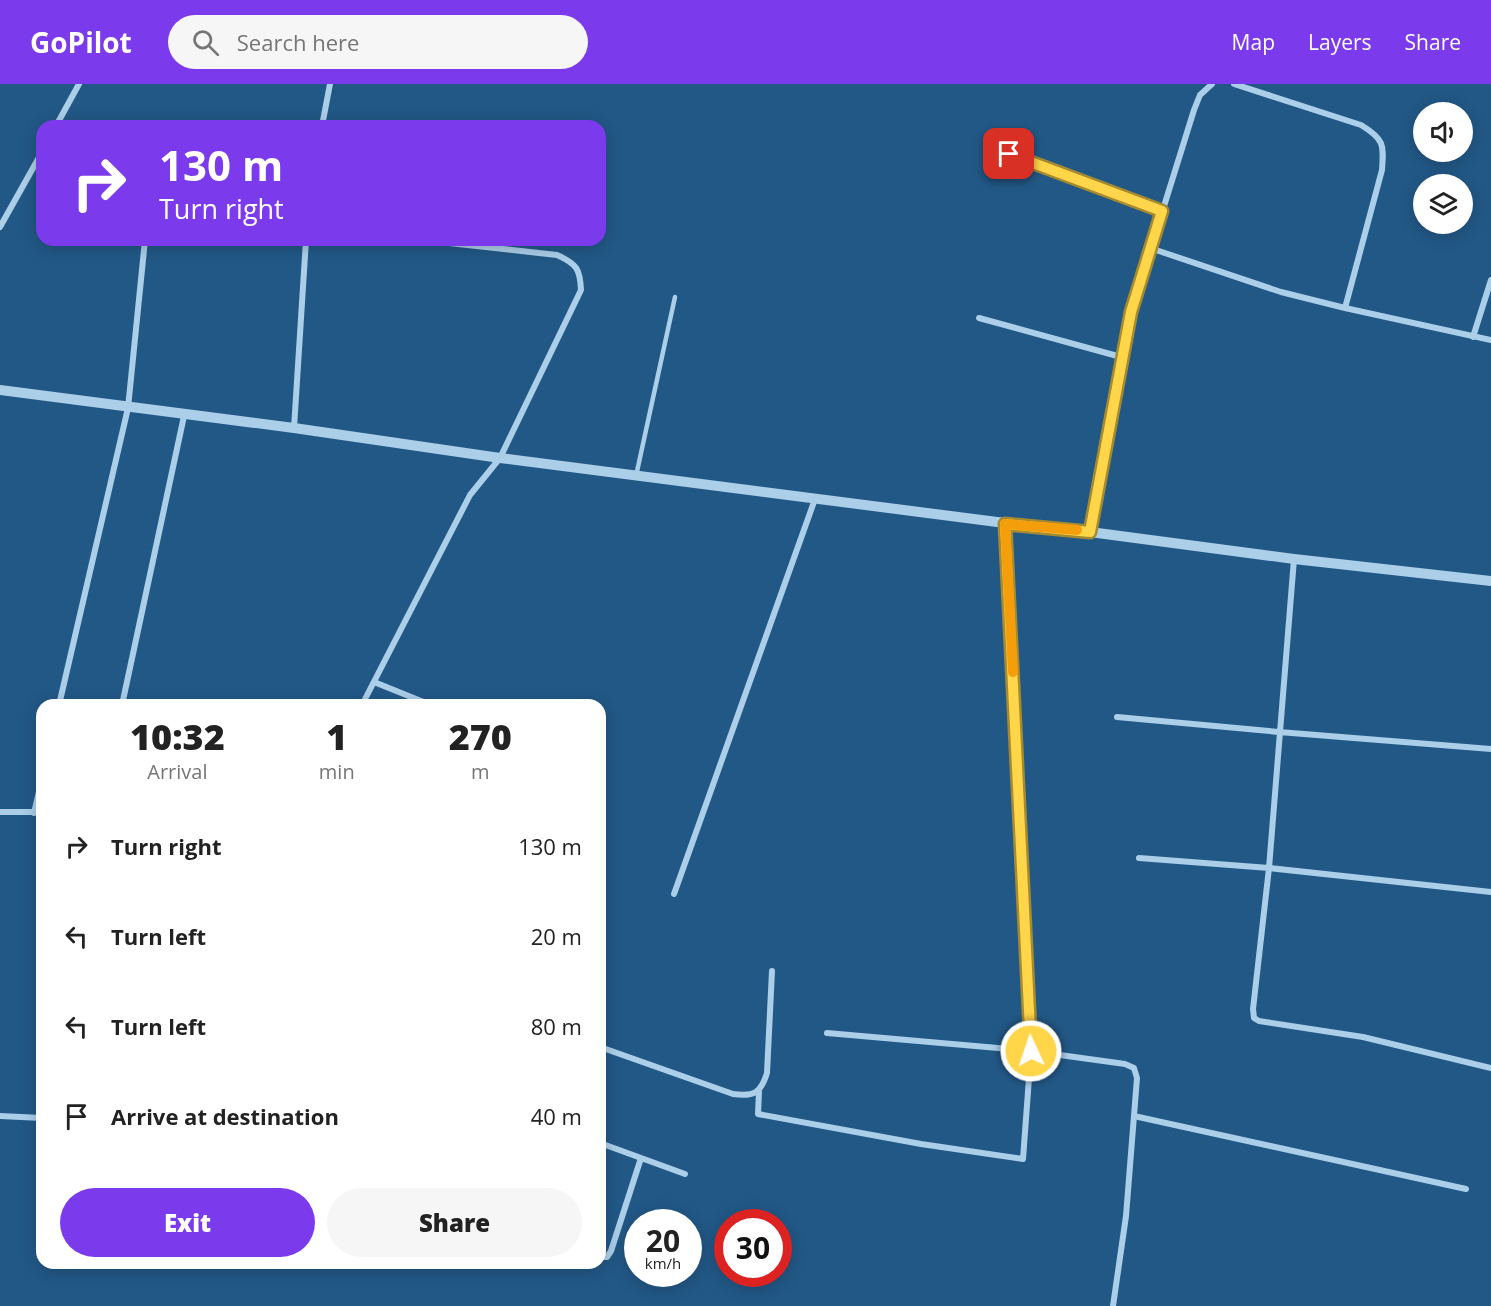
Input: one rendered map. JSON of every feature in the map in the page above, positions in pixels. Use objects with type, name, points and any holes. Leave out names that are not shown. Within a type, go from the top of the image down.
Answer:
[{"type":"street","points":[[59,120],[79,84]]},
{"type":"street","points":[[323,120],[330,84]]},
{"type":"street","points":[[1090,532],[1131,312],[1200,95],[1212,84]]},
{"type":"street","points":[[1234,84],[1361,125],[1377,135],[1383,150],[1382,170],[1345,308]]},
{"type":"street","points":[[1009,154],[1162,211]]},
{"type":"street","points":[[0,227],[36,163]]},
{"type":"street","points":[[60,699],[128,408],[144,246]]},
{"type":"street","points":[[294,428],[306,246]]},
{"type":"street","points":[[365,699],[470,495],[500,458],[581,290],[580,273],[572,262],[557,255],[476,246]]},
{"type":"street","points":[[1150,248],[1281,292],[1491,340]]},
{"type":"street","points":[[1473,337],[1491,280]]},
{"type":"street","points":[[979,318],[1121,357]]},
{"type":"street","points":[[0,390],[1005,524],[1090,532],[1294,559],[1491,581]]},
{"type":"street","points":[[123,699],[184,416]]},
{"type":"street","points":[[674,894],[815,499]]},
{"type":"street","points":[[772,971],[767,1073],[759,1092],[758,1114],[921,1144],[1023,1159],[1031,1051],[1005,524]]},
{"type":"street","points":[[1294,559],[1269,868],[1253,1009],[1254,1018],[1259,1021],[1363,1037],[1491,1068]]},
{"type":"street","points":[[374,682],[416,699]]},
{"type":"street","points":[[1117,717],[1491,749]]},
{"type":"street","points":[[0,812],[34,813],[36,804]]},
{"type":"street","points":[[1139,858],[1269,868],[1491,892]]},
{"type":"street","points":[[827,1033],[1031,1051],[1131,1066],[1137,1078],[1126,1216],[1113,1306]]},
{"type":"street","points":[[606,1049],[734,1094],[752,1095],[759,1092]]},
{"type":"street","points":[[0,1116],[36,1118]]},
{"type":"street","points":[[1134,1116],[1466,1189]]},
{"type":"street","points":[[606,1145],[685,1174]]},
{"type":"street","points":[[606,1257],[611,1251],[642,1158]]},
{"type":"lane","points":[[636,476],[675,297]]},
{"type":"slow traffic","points":[[1013,672],[1005,524],[1077,530]]},
{"type":"route","points":[[1009,154],[1162,211],[1131,312],[1090,532],[1005,524],[1031,1051]]}]
